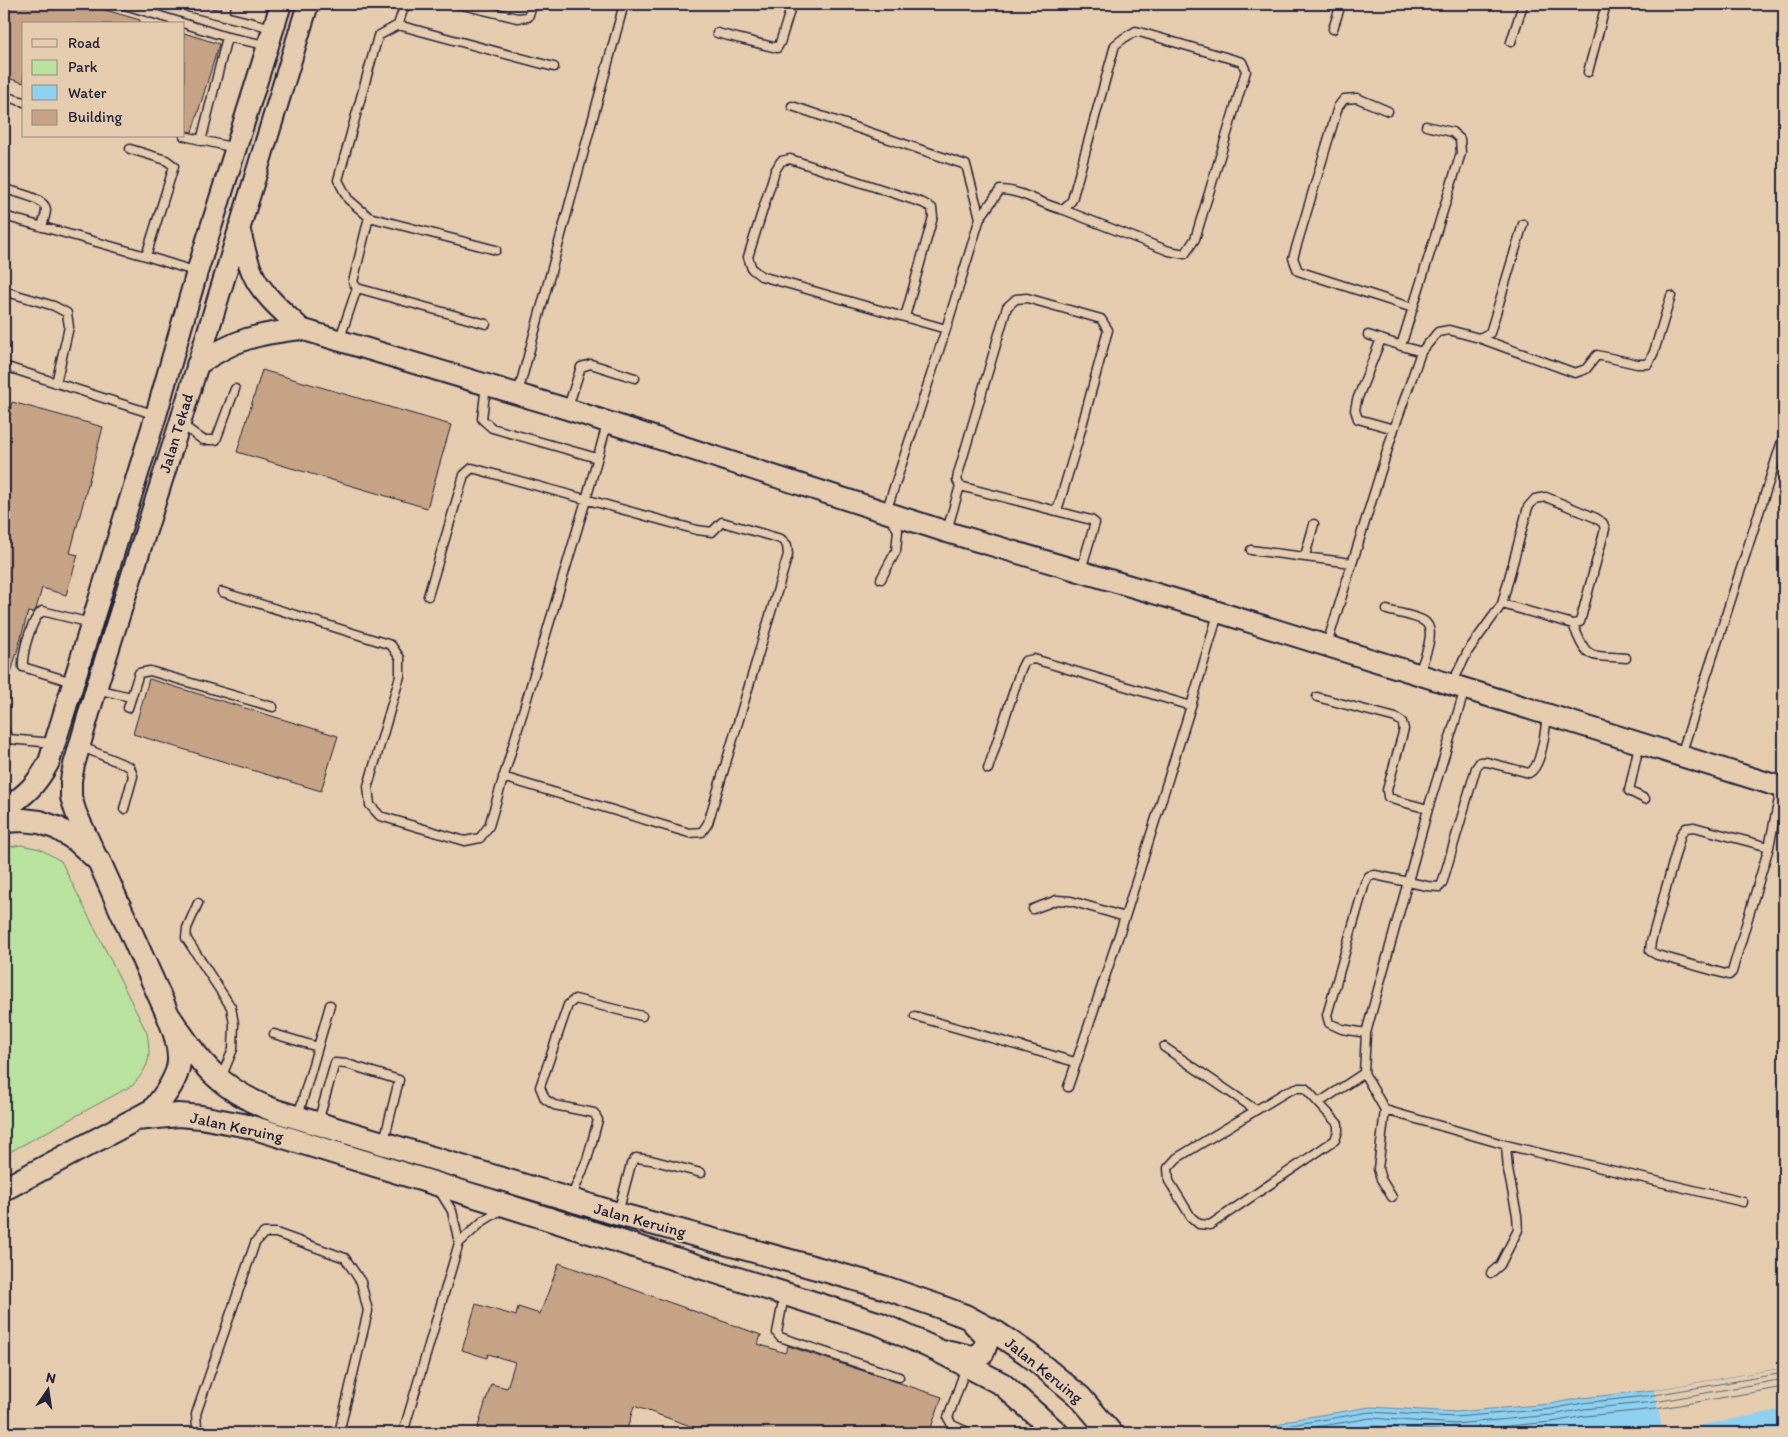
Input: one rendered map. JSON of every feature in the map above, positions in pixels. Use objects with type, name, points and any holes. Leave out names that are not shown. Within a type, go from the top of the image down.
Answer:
[{"type":"main road","points":[[4,821],[23,820],[40,822],[57,828],[76,840],[99,861],[168,1015],[177,1037],[180,1056],[177,1073],[166,1094],[153,1110],[4,1189]]},
{"type":"main road","name":"Jalan Keruing","points":[[168,1015],[204,1066],[220,1080],[254,1102],[307,1121],[570,1200],[883,1287],[965,1316],[997,1333],[1028,1354],[1080,1398],[1111,1433]]},
{"type":"main road","name":"Jalan Keruing","points":[[136,1119],[179,1115],[232,1122],[508,1206],[880,1324],[937,1350],[1002,1384],[1057,1433]]},
{"type":"main road","points":[[937,1350],[971,1357],[982,1354],[987,1337],[965,1316]]},
{"type":"street","name":"Jalan Tekad","points":[[4,810],[21,798],[38,781],[49,762],[72,682],[156,415],[197,272],[281,4]]},
{"type":"street","name":"Jalan Tekad","points":[[99,861],[76,813],[71,797],[71,780],[96,689],[180,423],[308,4]]},
{"type":"street","points":[[239,228],[248,261],[256,280],[301,329]]},
{"type":"street","points":[[197,365],[218,350],[237,341],[268,332],[301,329],[567,409],[947,532],[1218,612],[1783,787]]},
{"type":"lane","points":[[122,4],[179,22]]},
{"type":"lane","points":[[224,17],[227,4]]},
{"type":"lane","points":[[405,4],[398,25],[378,36],[338,180],[348,199],[369,217],[496,250]]},
{"type":"lane","points":[[458,4],[488,8],[517,18],[528,17],[533,4]]},
{"type":"lane","points":[[518,395],[624,4]]},
{"type":"lane","points":[[717,33],[777,48],[792,4]]},
{"type":"lane","points":[[1333,29],[1341,4]]},
{"type":"lane","points":[[1511,42],[1523,4]]},
{"type":"lane","points":[[1588,72],[1606,4]]},
{"type":"lane","points":[[188,7],[224,17],[271,37]]},
{"type":"lane","points":[[185,24],[227,37],[271,37]]},
{"type":"lane","points":[[398,25],[554,67]]},
{"type":"lane","points":[[881,579],[896,552],[898,530],[886,512],[980,218],[1000,190],[1011,190],[1052,208],[1064,210],[1169,251],[1185,254],[1195,239],[1246,71],[1242,62],[1136,31],[1115,45],[1072,200],[1064,210]]},
{"type":"lane","points":[[201,141],[227,37]]},
{"type":"lane","points":[[4,96],[22,101]]},
{"type":"lane","points":[[1388,111],[1357,98],[1344,99],[1338,107],[1293,258],[1298,271],[1413,308]]},
{"type":"lane","points":[[792,106],[966,165],[980,218]]},
{"type":"lane","points":[[1401,346],[1461,153],[1460,139],[1452,132],[1426,126]]},
{"type":"lane","points":[[185,136],[237,148]]},
{"type":"lane","points":[[130,149],[166,160],[174,166],[146,256]]},
{"type":"lane","points":[[905,317],[933,217],[932,208],[923,203],[790,159],[781,161],[774,170],[748,257],[752,270],[761,276],[946,329]]},
{"type":"lane","points":[[4,189],[38,200],[44,204],[46,210],[42,227]]},
{"type":"lane","points":[[4,216],[197,272]]},
{"type":"lane","points":[[369,217],[353,282],[357,288],[486,324]]},
{"type":"lane","points":[[1479,338],[1490,333],[1523,224]]},
{"type":"lane","points":[[339,341],[357,288]]},
{"type":"lane","points":[[4,291],[54,306],[67,314],[69,327],[56,383]]},
{"type":"lane","points":[[1327,646],[1394,429],[1421,352],[1438,332],[1449,330],[1479,338],[1576,373],[1586,369],[1597,356],[1637,364],[1648,364],[1654,352],[1670,296]]},
{"type":"lane","points":[[947,532],[960,486],[957,480],[958,474],[1007,307],[1016,299],[1027,298],[1101,320],[1108,330],[1057,510]]},
{"type":"lane","points":[[1368,335],[1421,352]]},
{"type":"lane","points":[[1381,339],[1357,400],[1355,410],[1358,419],[1394,429]]},
{"type":"lane","points":[[567,409],[581,366],[591,364],[635,378]]},
{"type":"lane","points":[[4,366],[156,415]]},
{"type":"lane","points":[[486,385],[482,419],[492,428],[597,458]]},
{"type":"lane","points":[[180,423],[204,440],[216,440],[235,389]]},
{"type":"lane","points":[[222,592],[391,645],[400,658],[400,676],[368,786],[370,805],[380,816],[465,841],[480,838],[489,826],[586,500],[607,422]]},
{"type":"lane","points":[[1681,756],[1782,441]]},
{"type":"lane","points":[[428,596],[464,475],[472,468],[697,530],[712,532],[722,522],[781,538],[787,545],[788,555],[708,823],[702,832],[689,833],[503,777]]},
{"type":"lane","points":[[960,486],[1091,520],[1095,523],[1081,572]]},
{"type":"lane","points":[[1392,1197],[1381,1179],[1378,1169],[1385,1110],[1364,1073],[1366,1033],[1428,809],[1468,651],[1502,604],[1528,506],[1535,499],[1546,498],[1596,518],[1603,523],[1605,529],[1580,622],[1573,624],[1502,604]]},
{"type":"lane","points":[[1305,556],[1314,524]]},
{"type":"lane","points":[[1251,550],[1352,563]]},
{"type":"lane","points":[[1387,610],[1424,621],[1429,626],[1429,641],[1419,674]]},
{"type":"lane","points":[[72,682],[23,667],[22,658],[36,616],[42,611],[91,623]]},
{"type":"lane","points":[[1068,1087],[1125,917],[1191,706],[1218,612]]},
{"type":"lane","points":[[1573,624],[1586,652],[1593,655],[1626,658]]},
{"type":"lane","points":[[988,769],[1025,661],[1034,659],[1191,706]]},
{"type":"lane","points":[[128,708],[139,673],[150,671],[273,707]]},
{"type":"lane","points":[[96,689],[131,697]]},
{"type":"lane","points":[[1317,696],[1396,718],[1402,722],[1404,729],[1387,790],[1388,797],[1428,809]]},
{"type":"lane","points":[[1366,1033],[1336,1028],[1329,1023],[1327,1015],[1365,883],[1369,876],[1375,875],[1439,887],[1442,884],[1476,768],[1480,762],[1487,762],[1530,773],[1533,772],[1539,759],[1548,714]]},
{"type":"lane","points":[[4,729],[8,739],[4,748]]},
{"type":"lane","points":[[8,739],[55,743]]},
{"type":"lane","points":[[1640,743],[1629,791],[1645,799]]},
{"type":"lane","points":[[80,746],[130,767],[133,776],[124,809]]},
{"type":"lane","points":[[1769,847],[1694,827],[1686,828],[1681,834],[1650,951],[1657,955],[1729,975],[1732,972],[1769,847],[1783,787]]},
{"type":"lane","points":[[1033,909],[1057,900],[1071,901],[1125,917]]},
{"type":"lane","points":[[198,903],[187,928],[186,938],[231,1007],[234,1024],[233,1049],[220,1080]]},
{"type":"lane","points":[[570,1200],[587,1160],[598,1120],[594,1113],[554,1105],[545,1099],[540,1087],[568,1005],[575,999],[642,1016]]},
{"type":"lane","points":[[307,1121],[318,1047],[330,1005]]},
{"type":"lane","points":[[915,1016],[1076,1062]]},
{"type":"lane","points":[[274,1034],[318,1047]]},
{"type":"lane","points":[[1164,1047],[1256,1110]]},
{"type":"lane","points":[[307,1121],[335,1064],[347,1064],[399,1080],[383,1144]]},
{"type":"lane","points":[[1320,1102],[1364,1073]]},
{"type":"lane","points":[[1296,1088],[1305,1088],[1320,1102],[1338,1124],[1338,1131],[1335,1140],[1210,1225],[1199,1224],[1191,1217],[1169,1181],[1168,1168],[1177,1158],[1256,1110],[1296,1088]]},
{"type":"lane","points":[[1385,1110],[1506,1146],[1743,1202]]},
{"type":"lane","points":[[1491,1273],[1500,1265],[1518,1230],[1506,1146]]},
{"type":"lane","points":[[618,1214],[631,1164],[636,1158],[701,1173]]},
{"type":"lane","points":[[406,1432],[459,1243],[452,1211],[434,1183]]},
{"type":"lane","points":[[459,1243],[483,1221],[508,1206]]},
{"type":"lane","points":[[203,1433],[197,1427],[196,1414],[255,1243],[264,1233],[276,1233],[345,1258],[361,1282],[368,1311],[339,1433]]},
{"type":"lane","points":[[785,1294],[777,1328],[777,1334],[780,1337],[899,1378]]},
{"type":"lane","points":[[966,1365],[948,1418],[952,1425],[970,1433]]},
{"type":"green space","points":[[21,845],[40,849],[61,861],[147,1033],[149,1056],[143,1072],[133,1085],[4,1155],[4,848]]},
{"type":"water","points":[[1784,1368],[1784,1433],[1261,1433],[1290,1420],[1370,1407],[1456,1412],[1550,1404],[1582,1398],[1654,1390]]},
{"type":"pier","points":[[1784,1368],[1784,1409],[1663,1433],[1654,1390]]},
{"type":"building","points":[[4,4],[85,4],[140,20],[140,22],[22,22],[22,82],[4,77]]},
{"type":"building","points":[[185,33],[219,44],[192,132],[185,131]]},
{"type":"building","points":[[262,370],[451,425],[427,508],[237,452]]},
{"type":"building","points":[[12,402],[103,427],[70,553],[78,555],[66,595],[42,588],[36,609],[33,613],[28,612],[8,684],[4,684],[4,432]]},
{"type":"building","points":[[149,679],[338,736],[321,791],[133,734]]},
{"type":"building","points":[[559,1263],[761,1335],[758,1344],[785,1353],[788,1346],[942,1397],[929,1433],[710,1433],[634,1406],[626,1433],[476,1433],[491,1384],[507,1388],[515,1362],[488,1354],[487,1358],[462,1350],[476,1304],[516,1316],[518,1307],[540,1314]]}]
